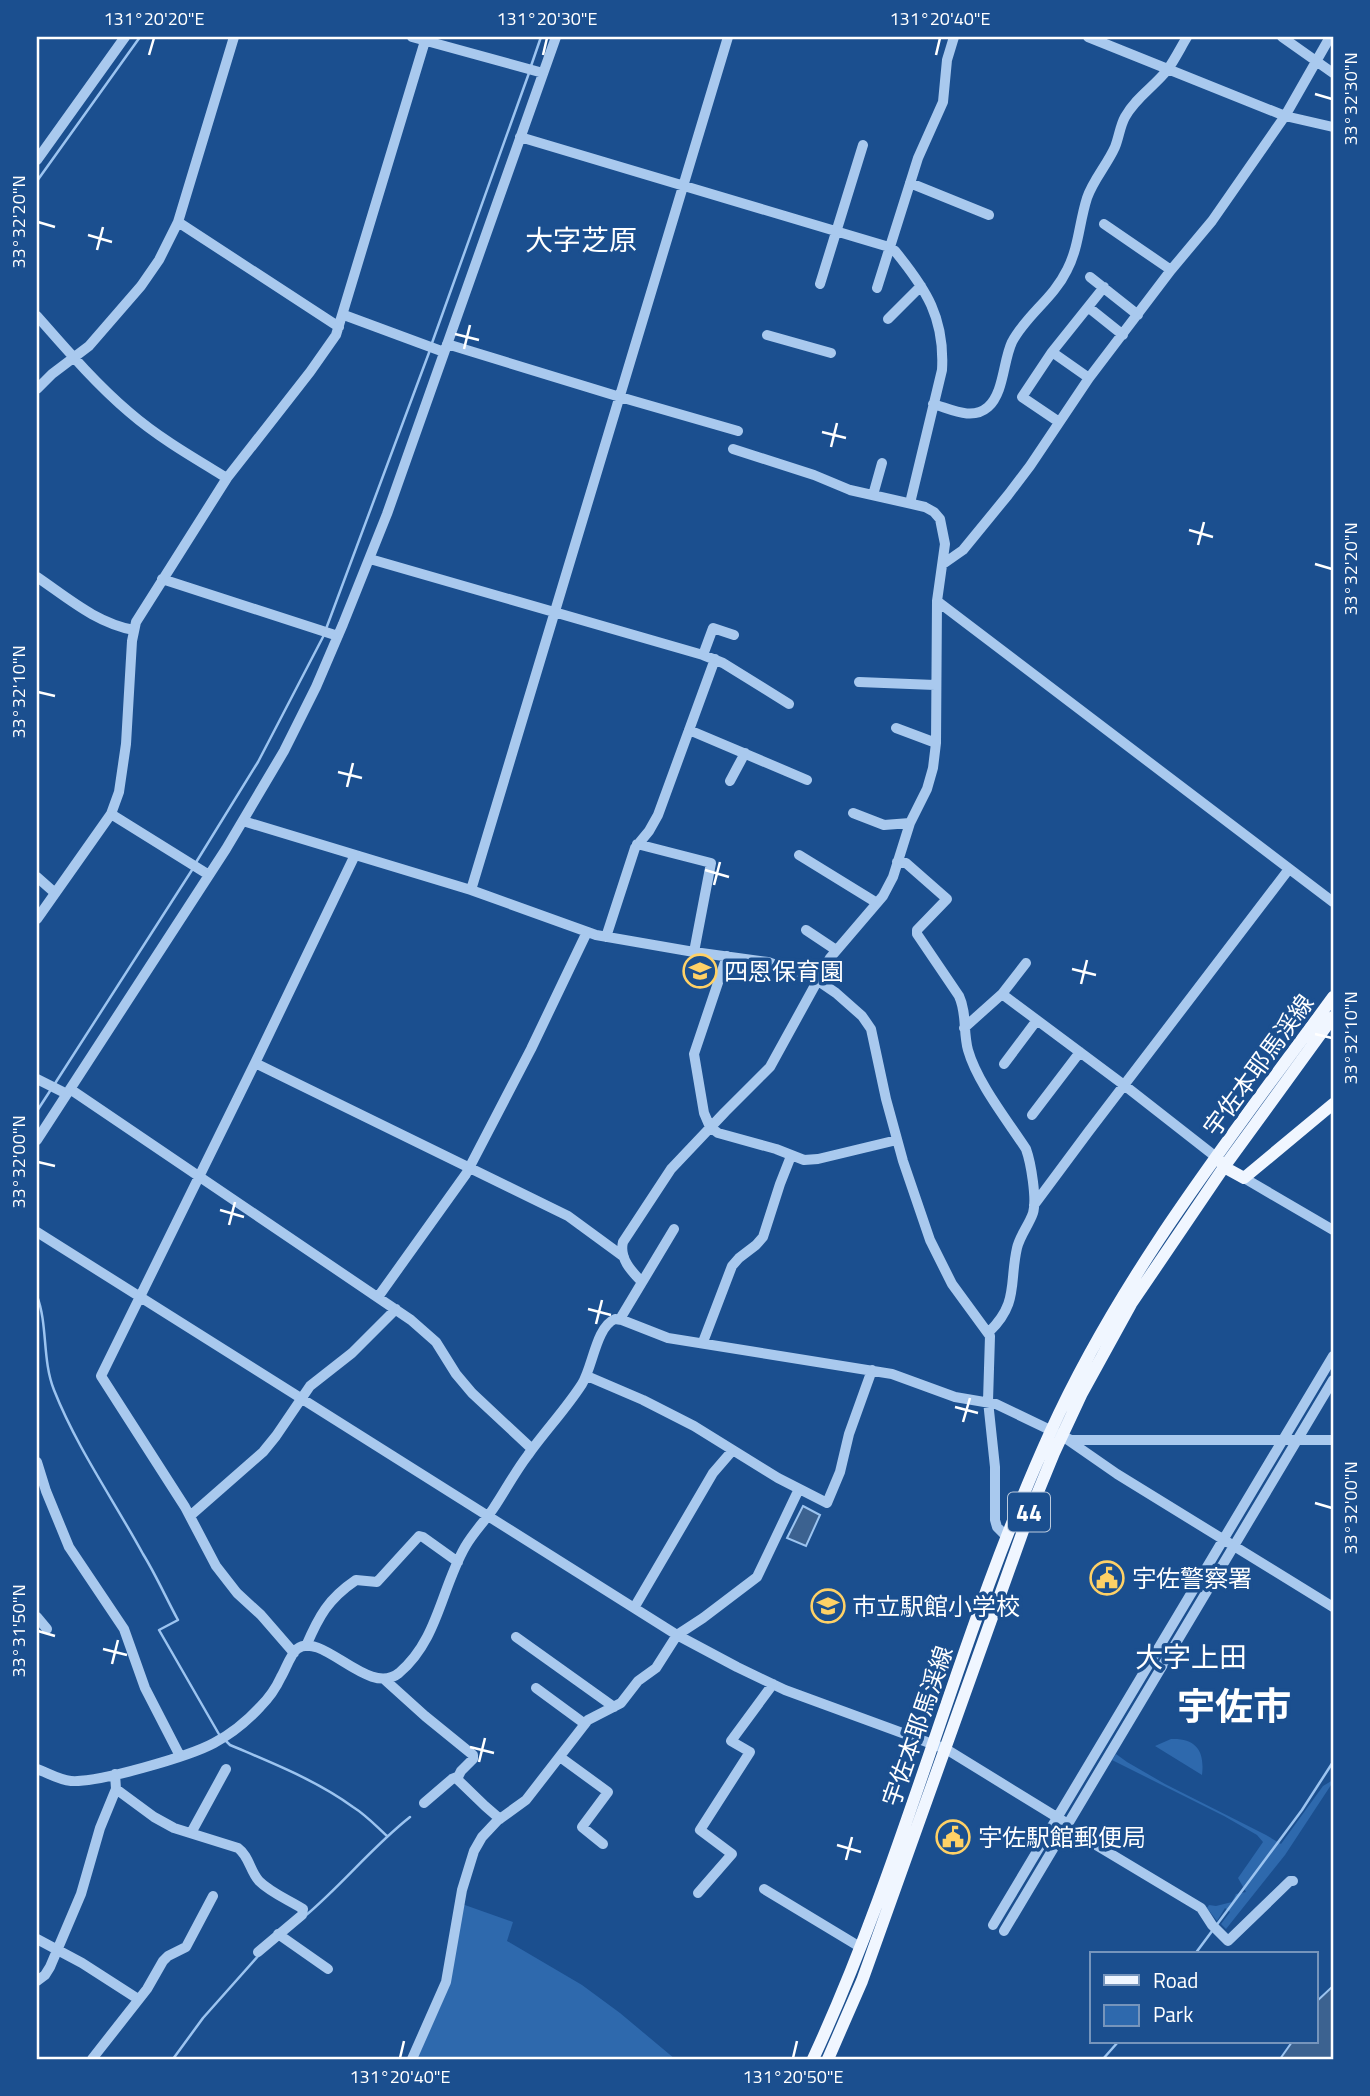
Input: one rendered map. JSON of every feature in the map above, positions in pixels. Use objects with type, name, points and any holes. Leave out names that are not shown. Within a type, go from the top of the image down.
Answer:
[{"type":"main road","name":"宇佐本耶馬渓線","points":[[1220,1162],[1333,997]]},
{"type":"main road","name":"宇佐本耶馬渓線","points":[[813,2059],[838,2003],[1060,1436],[1080,1369],[1141,1265],[1333,1017]]},
{"type":"main road","points":[[1244,1178],[1333,1104]]},
{"type":"main road","name":"宇佐本耶馬渓線","points":[[1220,1162],[1244,1178]]},
{"type":"main road","name":"宇佐本耶馬渓線","points":[[828,2059],[862,1981],[1006,1536],[1060,1436]]},
{"type":"street","points":[[37,160],[125,37]]},
{"type":"street","points":[[37,389],[89,346],[150,275],[178,222],[234,37]]},
{"type":"street","points":[[412,37],[543,73]]},
{"type":"street","points":[[37,1140],[209,875],[284,751],[328,633],[370,559],[556,37]]},
{"type":"street","points":[[471,890],[728,37]]},
{"type":"street","points":[[877,288],[909,183],[943,102],[947,60],[954,37]]},
{"type":"street","points":[[1088,37],[1285,116],[1333,127]]},
{"type":"street","points":[[933,404],[976,414],[989,406],[996,396],[1012,344],[1030,316],[1054,293],[1073,257],[1086,199],[1114,148],[1123,121],[1137,99],[1168,69],[1187,37]]},
{"type":"street","points":[[1282,37],[1333,73]]},
{"type":"street","points":[[943,564],[972,540],[1030,466],[1089,378],[1212,221],[1285,116],[1330,37]]},
{"type":"street","points":[[37,919],[111,814],[119,792],[124,765],[134,629],[142,611],[227,478],[331,345],[339,327],[425,41]]},
{"type":"street","points":[[520,137],[895,251],[931,302],[941,339],[942,370],[910,503]]},
{"type":"street","points":[[820,284],[863,145]]},
{"type":"street","points":[[909,183],[989,215]]},
{"type":"street","points":[[178,222],[339,327]]},
{"type":"street","points":[[1104,224],[1171,270]]},
{"type":"street","points":[[1090,277],[1138,315]]},
{"type":"street","points":[[888,319],[921,286]]},
{"type":"street","points":[[1059,422],[1022,397],[1052,352],[1104,287]]},
{"type":"street","points":[[1088,307],[1123,335]]},
{"type":"street","points":[[344,315],[427,346],[445,348],[738,430]]},
{"type":"street","points":[[37,316],[130,413],[190,456],[227,478]]},
{"type":"street","points":[[767,334],[831,353]]},
{"type":"street","points":[[1052,352],[1089,378]]},
{"type":"street","points":[[642,1282],[624,1257],[621,1248],[623,1242],[671,1169],[770,1067],[836,950],[889,886],[910,823],[929,782],[936,743],[937,601],[945,544],[940,519],[930,509],[850,491],[814,475],[733,449]]},
{"type":"street","points":[[873,495],[882,463]]},
{"type":"street","points":[[370,559],[715,659],[789,704]]},
{"type":"street","points":[[37,577],[103,622],[134,629]]},
{"type":"street","points":[[162,579],[328,633]]},
{"type":"street","points":[[937,601],[1333,902]]},
{"type":"street","points":[[703,655],[713,628],[734,635]]},
{"type":"street","points":[[606,937],[637,844],[658,815],[715,659]]},
{"type":"street","points":[[859,682],[935,685]]},
{"type":"street","points":[[896,728],[936,743]]},
{"type":"street","points":[[689,730],[807,779]]},
{"type":"street","points":[[730,781],[745,753]]},
{"type":"street","points":[[853,813],[884,825],[910,823]]},
{"type":"street","points":[[111,814],[209,875]]},
{"type":"street","points":[[243,821],[471,890],[587,932],[694,952],[768,962],[817,980],[854,1008],[872,1029],[897,1140],[930,1240],[952,1284],[989,1332],[991,1345],[988,1401],[995,1467],[995,1520],[997,1527],[1006,1536]]},
{"type":"street","points":[[637,844],[710,863],[694,952]]},
{"type":"street","points":[[294,1653],[232,1587],[212,1559],[190,1516],[101,1376],[355,855]]},
{"type":"street","points":[[799,855],[877,903]]},
{"type":"street","points":[[897,862],[906,863],[947,899],[916,933],[959,996],[972,1063],[1031,1164],[1034,1205],[1032,1215],[1017,1246],[1009,1304],[1001,1320],[989,1332]]},
{"type":"street","points":[[1034,1205],[1289,869]]},
{"type":"street","points":[[37,877],[55,893]]},
{"type":"street","points":[[806,930],[836,950]]},
{"type":"street","points":[[378,1297],[469,1167],[536,1040],[587,932]]},
{"type":"street","points":[[727,956],[694,1054],[702,1107],[710,1127],[718,1133],[776,1149],[804,1160],[897,1140]]},
{"type":"street","points":[[964,1028],[1002,994],[1026,963]]},
{"type":"street","points":[[1002,994],[1124,1085],[1220,1162]]},
{"type":"street","points":[[1004,1064],[1037,1020]]},
{"type":"street","points":[[1032,1115],[1080,1052]]},
{"type":"street","points":[[255,1063],[568,1216],[624,1257]]},
{"type":"street","points":[[37,1079],[68,1091],[396,1309],[431,1337],[472,1393],[532,1449]]},
{"type":"street","points":[[704,1342],[732,1266],[763,1237],[791,1156]]},
{"type":"street","points":[[1244,1178],[1333,1230]]},
{"type":"street","points":[[620,1319],[674,1229]]},
{"type":"street","points":[[37,1232],[677,1635],[773,1684],[939,1746],[1058,1817],[1201,1908],[1212,1925],[1228,1941],[1293,1881]]},
{"type":"street","points":[[190,1516],[263,1452],[310,1386],[352,1353],[396,1309]]},
{"type":"street","points":[[37,1769],[70,1781],[84,1781],[203,1748],[219,1740],[255,1713],[274,1690],[294,1653],[301,1647],[318,1649],[361,1672],[384,1679],[400,1672],[423,1645],[468,1543],[532,1449],[587,1376],[605,1327],[611,1320],[620,1319],[662,1336],[872,1370],[954,1397],[988,1401],[1016,1412],[1060,1436],[1333,1607]]},
{"type":"street","points":[[993,1925],[1333,1356]]},
{"type":"street","points":[[587,1376],[665,1410],[732,1451],[827,1503],[840,1472],[846,1444],[872,1370]]},
{"type":"street","points":[[1004,1931],[1333,1380]]},
{"type":"street","points":[[1060,1436],[1333,1440]]},
{"type":"street","points":[[634,1608],[713,1473],[732,1451]]},
{"type":"street","points":[[37,1462],[69,1546],[124,1629],[145,1688],[180,1756]]},
{"type":"street","points":[[412,2059],[446,1982],[462,1890],[474,1851],[482,1837],[500,1819],[526,1800],[585,1724],[594,1716],[621,1703],[638,1681],[656,1668],[677,1635],[758,1577],[799,1489]]},
{"type":"street","points":[[306,1646],[321,1612],[330,1601],[356,1580],[377,1583],[419,1536],[458,1562]]},
{"type":"street","points":[[37,1617],[47,1629]]},
{"type":"street","points":[[516,1637],[614,1707]]},
{"type":"street","points":[[384,1679],[473,1755],[473,1759],[457,1777],[424,1803]]},
{"type":"street","points":[[698,1893],[732,1854],[700,1830],[750,1752],[732,1741],[773,1684]]},
{"type":"street","points":[[536,1688],[585,1724]]},
{"type":"street","points":[[560,1757],[608,1792],[582,1827],[603,1844]]},
{"type":"street","points":[[191,1833],[226,1769]]},
{"type":"street","points":[[37,1981],[47,1972],[78,1903],[100,1828],[116,1789],[115,1774]]},
{"type":"street","points":[[457,1777],[459,1782],[500,1819]]},
{"type":"street","points":[[116,1789],[165,1823],[238,1847],[244,1852],[260,1882],[303,1909],[302,1914],[258,1952]]},
{"type":"street","points":[[764,1889],[860,1947]]},
{"type":"street","points":[[92,2059],[138,1999],[165,1958],[186,1947],[213,1896]]},
{"type":"street","points":[[278,1934],[328,1969]]},
{"type":"street","points":[[37,1939],[58,1949],[138,1999]]},
{"type":"green space","points":[[1171,1739],[1187,1741],[1197,1748],[1202,1759],[1202,1775],[1155,1746]]},
{"type":"green space","points":[[1116,1754],[1165,1784],[1281,1844],[1323,1786],[1333,1782],[1285,1855],[1226,1929],[1221,1924],[1230,1912],[1225,1908],[1217,1921],[1207,1908],[1209,1905],[1232,1902],[1236,1894],[1246,1892],[1238,1878],[1263,1842],[1257,1835],[1224,1816],[1112,1760]]},
{"type":"green space","points":[[462,1904],[513,1922],[507,1941],[582,1985],[675,2059],[415,2059],[441,2005]]},
{"type":"shaded area","points":[[803,1506],[820,1515],[806,1546],[787,1538]]},
{"type":"shaded area","points":[[1333,1986],[1333,2059],[1280,2059],[1291,2044],[1318,2044],[1318,2000]]},
{"type":"waterway","points":[[37,181],[140,37]]},
{"type":"waterway","points":[[531,66],[541,37]]},
{"type":"waterway","points":[[432,343],[529,73]]},
{"type":"waterway","points":[[326,629],[430,350]]},
{"type":"waterway","points":[[195,864],[258,762],[324,635]]},
{"type":"waterway","points":[[54,1085],[192,870]]},
{"type":"waterway","points":[[37,1111],[50,1091]]},
{"type":"waterway","points":[[37,1296],[54,1390],[84,1453],[148,1562],[178,1620],[159,1630],[220,1736]]},
{"type":"waterway","points":[[225,1740],[230,1745],[324,1788],[362,1814],[387,1836]]},
{"type":"waterway","points":[[1196,1952],[1302,1810],[1333,1762]]},
{"type":"waterway","points":[[305,1916],[410,1817]]},
{"type":"waterway","points":[[173,2059],[203,2018],[260,1954]]},
{"type":"waterway","points":[[1103,2059],[1116,2044]]},
{"type":"place","name":"四恩保育園","points":[[700,971]]},
{"type":"place","name":"宇佐警察署","points":[[1107,1578]]},
{"type":"place","name":"市立駅館小学校","points":[[828,1606]]},
{"type":"place","name":"宇佐駅館郵便局","points":[[953,1837]]},
{"type":"district","name":"大字芝原","points":[[581,239]]},
{"type":"district","name":"大字上田","points":[[1191,1656]]},
{"type":"district","name":"宇佐市","points":[[1234,1706]]}]
